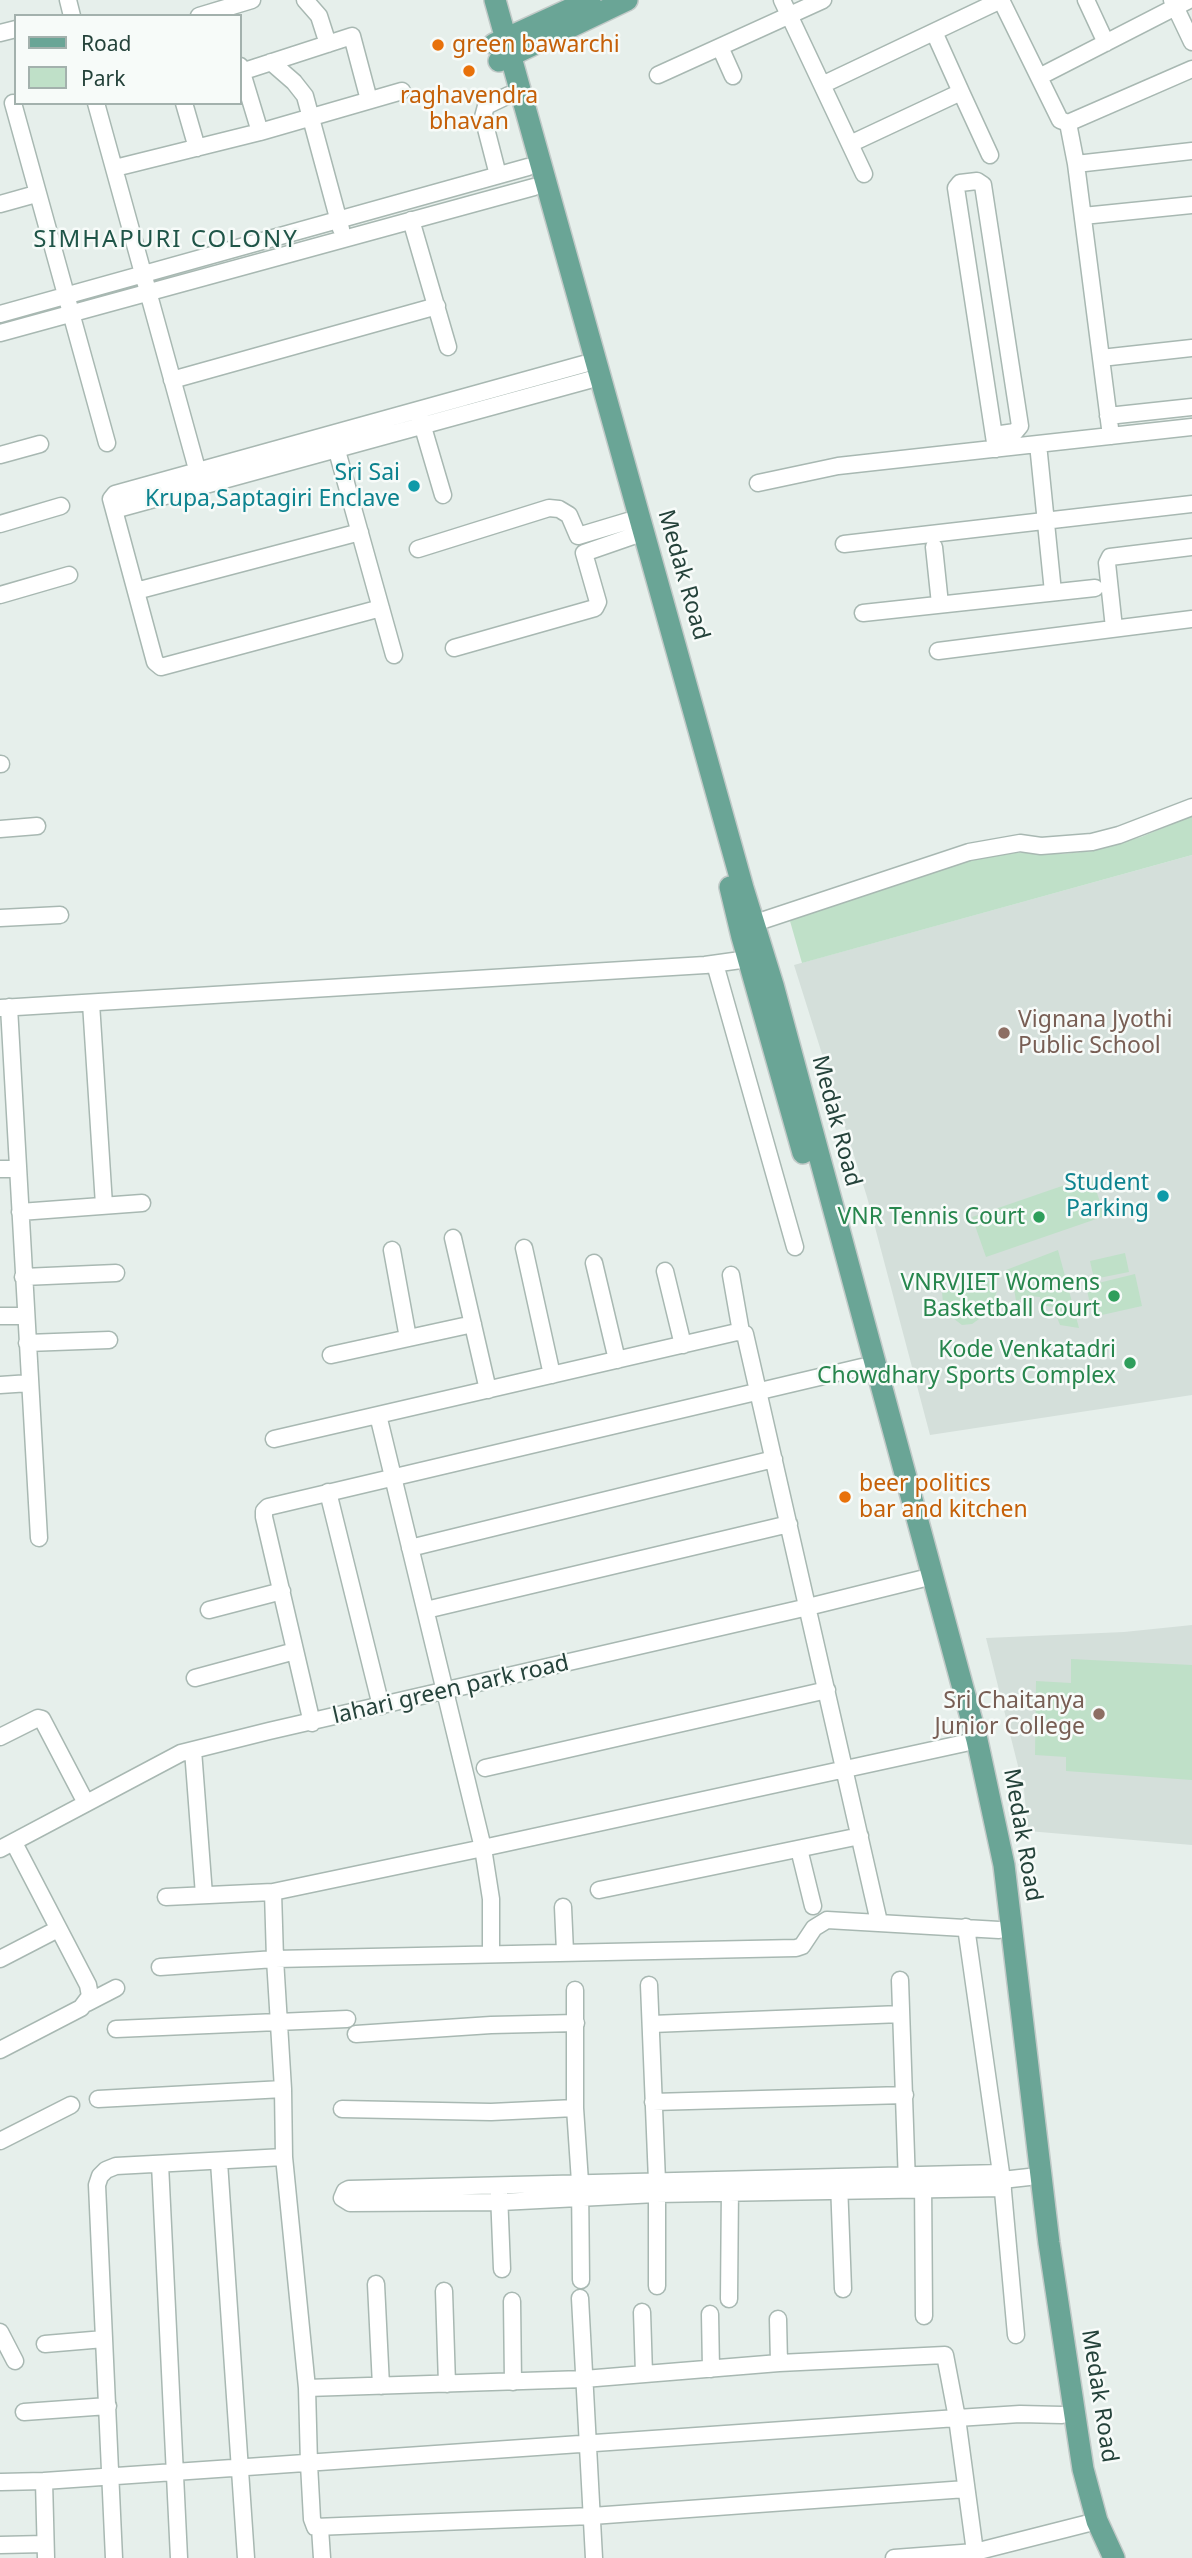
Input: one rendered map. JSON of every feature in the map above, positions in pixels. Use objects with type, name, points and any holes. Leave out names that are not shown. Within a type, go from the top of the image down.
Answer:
[{"type":"main road","name":"Medak Road","points":[[482,0],[503,50],[690,718],[748,958],[965,1743],[992,1867],[1029,2177],[1062,2415],[1072,2471],[1101,2558]]},
{"type":"main road","name":"Medak Road","points":[[495,0],[509,95],[531,177],[630,528],[755,923],[955,1653],[991,1797],[1004,1866],[1052,2269],[1091,2523],[1114,2558]]},
{"type":"main road","points":[[503,50],[590,0]]},
{"type":"main road","points":[[503,50],[626,0]]},
{"type":"street","points":[[204,14],[252,0]]},
{"type":"street","points":[[305,0],[319,16],[328,44]]},
{"type":"street","points":[[782,0],[864,174]]},
{"type":"street","points":[[658,75],[823,0]]},
{"type":"street","points":[[822,85],[1001,0],[1059,120],[1069,123],[1192,69]]},
{"type":"street","points":[[1086,0],[1106,43]]},
{"type":"street","points":[[1039,77],[1179,2],[1192,42]]},
{"type":"street","points":[[934,32],[990,155]]},
{"type":"street","points":[[242,69],[352,36],[369,100]]},
{"type":"street","points":[[720,47],[733,76]]},
{"type":"street","points":[[271,62],[301,89],[313,118],[343,239]]},
{"type":"street","points":[[242,72],[260,132]]},
{"type":"street","points":[[115,167],[313,118],[402,91]]},
{"type":"street","points":[[850,144],[961,92]]},
{"type":"street","points":[[498,175],[484,117],[486,106],[509,95]]},
{"type":"street","points":[[10,103],[107,443]]},
{"type":"street","points":[[97,105],[199,479]]},
{"type":"street","points":[[185,105],[197,148]]},
{"type":"street","points":[[1069,123],[1111,436]]},
{"type":"street","points":[[1076,164],[1192,151]]},
{"type":"street","points":[[0,314],[498,175],[531,177]]},
{"type":"street","points":[[0,333],[471,203],[531,177]]},
{"type":"street","points":[[977,181],[983,186],[1020,426],[1015,432],[995,442],[956,188],[960,183],[977,181]]},
{"type":"street","points":[[465,184],[471,203]]},
{"type":"street","points":[[0,204],[36,194]]},
{"type":"street","points":[[1083,216],[1192,205]]},
{"type":"street","points":[[411,220],[448,347]]},
{"type":"street","points":[[974,301],[1000,297]]},
{"type":"street","points":[[172,380],[437,306]]},
{"type":"street","points":[[1101,358],[1192,348]]},
{"type":"street","points":[[381,608],[160,667],[155,662],[114,510],[199,479],[587,372]]},
{"type":"street","points":[[1108,416],[1192,407]]},
{"type":"street","points":[[421,418],[443,495]]},
{"type":"street","points":[[758,482],[838,466],[995,442],[1038,444],[1192,427]]},
{"type":"street","points":[[335,441],[394,655]]},
{"type":"street","points":[[0,456],[40,444]]},
{"type":"street","points":[[1038,444],[1053,592]]},
{"type":"street","points":[[844,544],[1192,504]]},
{"type":"street","points":[[0,524],[61,506]]},
{"type":"street","points":[[418,549],[549,508],[559,509],[569,515],[578,536],[598,602],[595,608],[454,648]]},
{"type":"street","points":[[578,536],[630,528]]},
{"type":"street","points":[[584,553],[630,528]]},
{"type":"street","points":[[136,591],[360,532]]},
{"type":"street","points":[[934,547],[940,604]]},
{"type":"street","points":[[1114,628],[1107,563],[1110,557],[1192,547]]},
{"type":"street","points":[[0,594],[69,575]]},
{"type":"street","points":[[863,613],[1096,588]]},
{"type":"street","points":[[938,651],[1192,619]]},
{"type":"street","points":[[755,923],[969,852],[1020,843],[1041,846],[1092,842],[1119,835],[1192,807]]},
{"type":"street","points":[[0,829],[37,826]]},
{"type":"street","points":[[0,918],[60,915]]},
{"type":"street","points":[[39,1538],[18,1168],[7,1092],[5,1007],[715,964],[748,958]]},
{"type":"street","points":[[715,964],[795,1247]]},
{"type":"street","points":[[91,1003],[104,1205]]},
{"type":"street","points":[[0,1169],[18,1168]]},
{"type":"street","points":[[20,1212],[142,1203]]},
{"type":"street","points":[[453,1238],[488,1390]]},
{"type":"street","points":[[524,1248],[552,1376]]},
{"type":"street","points":[[392,1250],[408,1338]]},
{"type":"street","points":[[594,1263],[617,1360]]},
{"type":"street","points":[[665,1271],[683,1345]]},
{"type":"street","points":[[23,1277],[116,1273]]},
{"type":"street","points":[[731,1275],[741,1332],[747,1340],[879,1922]]},
{"type":"street","points":[[0,1316],[25,1316]]},
{"type":"street","points":[[331,1355],[473,1324]]},
{"type":"street","points":[[274,1439],[741,1332]]},
{"type":"street","points":[[27,1343],[109,1340]]},
{"type":"street","points":[[312,1723],[264,1511],[275,1505],[328,1492],[862,1367]]},
{"type":"street","points":[[0,1385],[30,1383]]},
{"type":"street","points":[[378,1415],[483,1847],[491,1899],[491,1953]]},
{"type":"street","points":[[410,1548],[774,1459]]},
{"type":"street","points":[[328,1492],[381,1706]]},
{"type":"street","points":[[426,1610],[789,1524]]},
{"type":"street","name":"lahari green park road","points":[[7,1846],[170,1759],[193,1750],[921,1579]]},
{"type":"street","points":[[209,1610],[282,1591]]},
{"type":"street","points":[[195,1678],[295,1651]]},
{"type":"street","points":[[485,1768],[827,1690]]},
{"type":"street","points":[[0,1737],[38,1718],[42,1719],[86,1803]]},
{"type":"street","points":[[166,1897],[273,1892],[965,1743]]},
{"type":"street","points":[[193,1750],[204,1895]]},
{"type":"street","points":[[599,1891],[860,1836]]},
{"type":"street","points":[[7,1846],[58,1928],[88,1985],[90,1996],[87,2003]]},
{"type":"street","points":[[799,1849],[813,1906]]},
{"type":"street","points":[[273,1892],[284,2157],[307,2389],[309,2464],[315,2527],[592,2516],[966,2489]]},
{"type":"street","points":[[563,1907],[565,1952]]},
{"type":"street","points":[[160,1967],[275,1959],[796,1948],[803,1946],[818,1923],[827,1920],[999,1930]]},
{"type":"street","points":[[966,1927],[1002,2180],[1016,2334]]},
{"type":"street","points":[[0,1959],[58,1928]]},
{"type":"street","points":[[900,1980],[905,2095],[915,2182],[924,2316]]},
{"type":"street","points":[[649,1985],[657,2187],[657,2286]]},
{"type":"street","points":[[0,2050],[116,1988]]},
{"type":"street","points":[[575,1990],[575,2109],[580,2189],[581,2280]]},
{"type":"street","points":[[652,2024],[901,2014]]},
{"type":"street","points":[[116,2029],[347,2018]]},
{"type":"street","points":[[356,2034],[491,2025],[576,2023]]},
{"type":"street","points":[[98,2099],[283,2088]]},
{"type":"street","points":[[653,2102],[905,2095]]},
{"type":"street","points":[[0,2141],[71,2105]]},
{"type":"street","points":[[342,2109],[491,2112],[575,2109]]},
{"type":"street","points":[[114,2558],[97,2185],[100,2176],[106,2169],[116,2166],[284,2157]]},
{"type":"street","points":[[219,2162],[246,2558]]},
{"type":"street","points":[[160,2164],[179,2558]]},
{"type":"street","points":[[580,2189],[501,2202],[349,2203],[342,2198],[349,2189],[497,2184],[580,2189],[839,2185],[1029,2177]]},
{"type":"street","points":[[497,2184],[501,2202],[502,2269]]},
{"type":"street","points":[[839,2185],[843,2289]]},
{"type":"street","points":[[729,2187],[729,2299]]},
{"type":"street","points":[[376,2284],[381,2386]]},
{"type":"street","points":[[444,2291],[447,2384]]},
{"type":"street","points":[[580,2298],[594,2558]]},
{"type":"street","points":[[512,2301],[513,2382]]},
{"type":"street","points":[[642,2312],[645,2374]]},
{"type":"street","points":[[710,2314],[711,2369]]},
{"type":"street","points":[[778,2319],[779,2363]]},
{"type":"street","points":[[0,2332],[15,2361]]},
{"type":"street","points":[[44,2344],[104,2339]]},
{"type":"street","points":[[307,2389],[584,2379],[944,2347],[957,2418],[975,2552]]},
{"type":"street","points":[[24,2412],[108,2406]]},
{"type":"street","points":[[1,2482],[309,2464],[1020,2414],[1062,2415]]},
{"type":"street","points":[[0,2545],[46,2551],[44,2481]]},
{"type":"street","points":[[894,2558],[975,2552],[1091,2523]]},
{"type":"street","points":[[320,2528],[322,2558]]},
{"type":"shaded area","points":[[1192,855],[1192,1395],[930,1435],[867,1197],[794,965]]},
{"type":"shaded area","name":"Sri Chaitanya Junior College","points":[[1192,1625],[1192,1845],[1028,1831],[1024,1790],[986,1638],[1124,1632]]},
{"type":"green space","points":[[1192,816],[1192,855],[802,963],[790,921],[814,911],[953,863],[999,852],[1062,854],[1093,851],[1141,837]]},
{"type":"green space","name":"VNR Tennis Court","points":[[1091,1176],[1105,1216],[986,1257],[972,1217]]},
{"type":"green space","points":[[1058,1250],[1079,1328],[1060,1325],[1053,1307],[1042,1305],[1040,1297],[1029,1296],[1016,1301],[1014,1288],[1009,1288],[1006,1270]]},
{"type":"green space","points":[[1125,1253],[1129,1272],[1094,1279],[1090,1261]]},
{"type":"green space","name":"VNRVJIET Womens Basketball Court","points":[[1135,1274],[1142,1306],[1093,1317],[1086,1286]]},
{"type":"green space","points":[[983,1279],[993,1282],[997,1291],[992,1305],[972,1324],[962,1325],[949,1315],[943,1303],[942,1292],[969,1281]]},
{"type":"green space","points":[[1071,1659],[1192,1665],[1192,1780],[1066,1771],[1066,1757],[1035,1755],[1036,1681],[1071,1683]]},
{"type":"place","name":"green bawarchi","points":[[438,45]]},
{"type":"place","name":"raghavendra bhavan","points":[[469,71]]},
{"type":"place","name":"Sri Sai Krupa,Saptagiri Enclave","points":[[414,486]]},
{"type":"place","name":"Vignana Jyothi Public School","points":[[1004,1033]]},
{"type":"place","name":"Student Parking","points":[[1163,1196]]},
{"type":"place","name":"VNR Tennis Court","points":[[1039,1217]]},
{"type":"place","name":"VNRVJIET Womens Basketball Court","points":[[1114,1296]]},
{"type":"place","name":"Kode Venkatadri Chowdhary Sports Complex","points":[[1130,1363]]},
{"type":"place","name":"beer politics bar and kitchen","points":[[845,1497]]},
{"type":"place","name":"Sri Chaitanya Junior College","points":[[1099,1714]]},
{"type":"district","name":"SIMHAPURI COLONY","points":[[166,240]]}]
